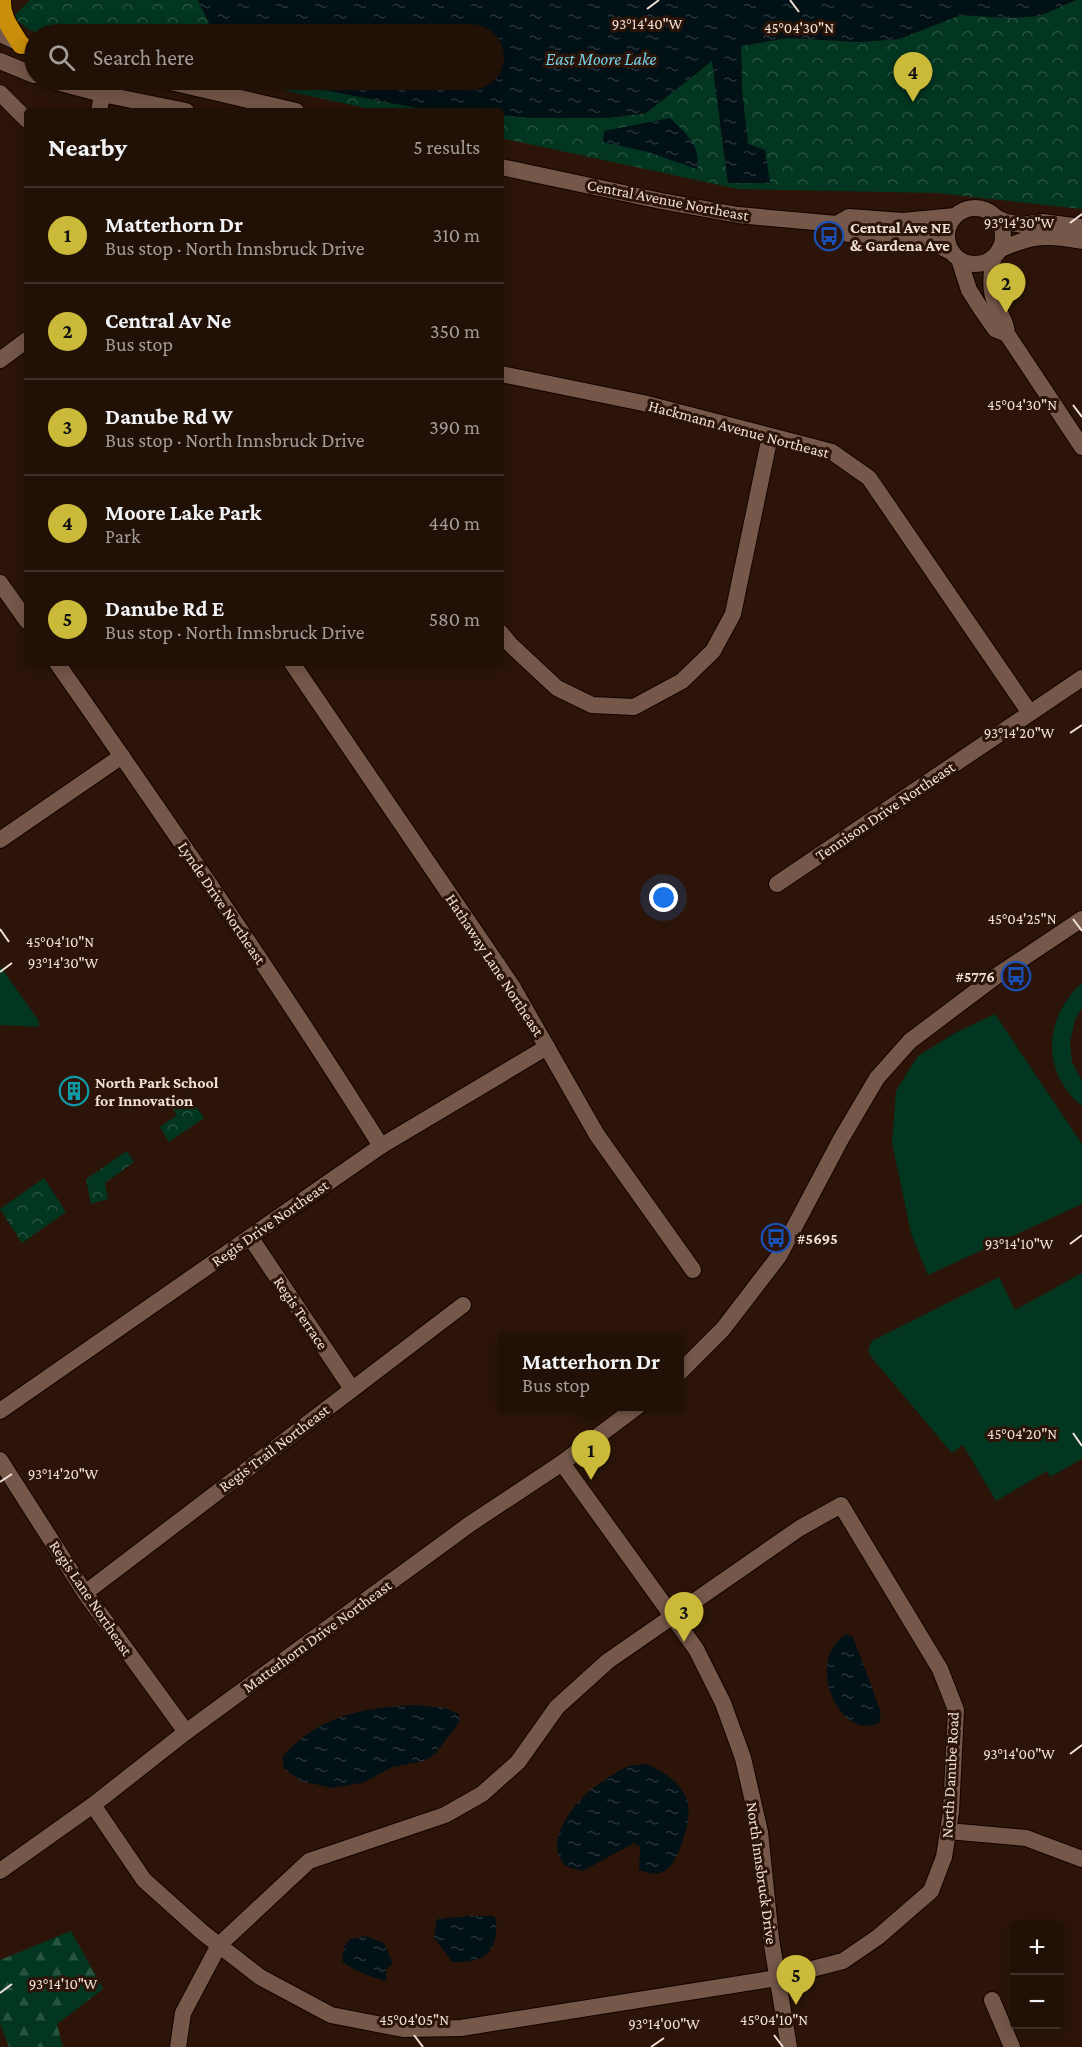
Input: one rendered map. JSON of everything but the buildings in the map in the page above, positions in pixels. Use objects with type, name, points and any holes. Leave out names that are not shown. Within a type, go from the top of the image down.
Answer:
[{"type":"highway","points":[[2,0],[5,21],[24,43]]},
{"type":"street","points":[[0,34],[24,46]]},
{"type":"street","points":[[0,61],[24,71]]},
{"type":"street","points":[[100,108],[103,90]]},
{"type":"street","points":[[114,90],[176,108]]},
{"type":"street","points":[[205,90],[283,108]]},
{"type":"street","points":[[0,93],[24,117]]},
{"type":"street","name":"Central Avenue Northeast","points":[[504,168],[738,215],[837,224],[849,217],[903,221],[955,216]]},
{"type":"street","points":[[1007,334],[995,329],[981,309],[969,290],[948,245],[948,229],[955,216],[970,209],[979,209],[988,211],[1006,222],[1023,225],[1042,222],[1082,227]]},
{"type":"street","points":[[995,217],[1003,233],[996,254],[991,288],[995,303],[1006,321],[1007,334],[1082,447]]},
{"type":"street","name":"Central Avenue Northeast","points":[[837,224],[848,234],[908,235],[924,238],[955,256]]},
{"type":"street","points":[[955,256],[976,264],[985,262],[996,254],[1034,237],[1058,236],[1082,241]]},
{"type":"street","points":[[0,360],[24,342]]},
{"type":"street","name":"Hackmann Avenue Northeast","points":[[504,375],[643,404],[832,452],[869,478],[1030,713]]},
{"type":"street","points":[[504,637],[557,688],[592,705],[634,707],[682,681],[713,651],[733,614],[770,436]]},
{"type":"street","points":[[0,583],[24,617]]},
{"type":"street","name":"Lynde Drive Northeast","points":[[59,666],[315,1040],[381,1146]]},
{"type":"street","name":"Hathaway Lane Northeast","points":[[294,666],[512,986],[597,1135],[693,1270]]},
{"type":"street","name":"Tennison Drive Northeast","points":[[777,884],[1082,678]]},
{"type":"street","points":[[0,840],[122,756]]},
{"type":"street","points":[[684,1368],[723,1329],[779,1256],[841,1139],[877,1078],[920,1033],[995,977],[1082,919]]},
{"type":"street","name":"Regis Drive Northeast","points":[[0,1411],[381,1146],[547,1047]]},
{"type":"street","name":"Regis Terrace","points":[[250,1237],[352,1389]]},
{"type":"street","name":"Regis Trail Northeast","points":[[85,1593],[463,1305]]},
{"type":"street","name":"Matterhorn Drive Northeast","points":[[0,1871],[93,1805],[186,1732],[470,1524],[562,1463],[633,1411]]},
{"type":"street","name":"Regis Lane Northeast","points":[[0,1460],[85,1593],[186,1732]]},
{"type":"street","name":"North Innsbruck Drive","points":[[562,1463],[696,1649],[723,1703],[743,1758],[760,1832],[771,1939],[789,2047]]},
{"type":"street","name":"North Danube Road","points":[[93,1805],[144,1880],[260,1977],[331,2015],[403,2029],[461,2028],[777,1978],[843,1961],[878,1937],[931,1891],[944,1857],[951,1812],[956,1710],[940,1669],[841,1505],[800,1528],[671,1617]]},
{"type":"street","points":[[178,2047],[183,2013],[219,1945],[309,1862],[445,1815],[482,1794],[518,1762],[557,1707],[608,1661],[671,1617]]},
{"type":"street","points":[[948,1831],[1026,1838],[1082,1859]]},
{"type":"street","points":[[992,2000],[1012,2047]]},
{"type":"green space","points":[[30,0],[198,0],[209,24],[24,24],[24,26],[13,17]]},
{"type":"green space","points":[[1076,0],[1082,0],[1082,209],[937,193],[738,189],[504,139],[504,115],[533,118],[607,118],[646,113],[712,61],[728,183],[769,183],[765,150],[748,144],[742,90],[741,46],[787,38],[860,42],[899,39],[961,15],[1009,18],[1039,16]]},
{"type":"green space","points":[[283,90],[324,90],[422,108],[365,108]]},
{"type":"green space","points":[[0,966],[39,1021],[39,1027],[0,1025]]},
{"type":"green space","points":[[1082,983],[1082,1008],[1075,1020],[1070,1042],[1072,1062],[1082,1081],[1082,1106],[1059,1078],[1052,1045],[1054,1029],[1060,1012],[1069,997]]},
{"type":"green space","points":[[995,1014],[1082,1144],[1082,1204],[928,1275],[911,1233],[892,1143],[896,1091],[918,1056],[955,1033]]},
{"type":"green space","points":[[188,1095],[204,1118],[169,1142],[160,1127],[177,1115],[171,1107]]},
{"type":"green space","points":[[127,1151],[134,1162],[105,1183],[108,1199],[91,1204],[86,1179]]},
{"type":"green space","points":[[44,1178],[66,1212],[22,1243],[0,1209]]},
{"type":"green space","points":[[1082,1273],[1082,1459],[1050,1477],[1047,1471],[996,1501],[963,1445],[952,1453],[872,1358],[868,1350],[872,1341],[999,1277],[1015,1310]]},
{"type":"green space","points":[[71,1931],[103,1989],[57,2024],[63,2047],[9,2047],[0,2023],[0,1960]]},
{"type":"water","name":"East Moore Lake","points":[[198,0],[1076,0],[1039,16],[1009,18],[961,15],[899,39],[860,42],[787,38],[741,46],[742,90],[748,144],[765,150],[770,183],[728,183],[712,61],[646,113],[607,118],[533,118],[504,115],[504,108],[417,108],[325,90],[504,90],[504,24],[209,24]]},
{"type":"water","points":[[670,118],[691,140],[697,153],[697,169],[648,152],[603,142],[604,131]]},
{"type":"water","points":[[846,1634],[853,1637],[881,1712],[879,1723],[864,1726],[851,1721],[840,1710],[832,1696],[827,1679],[828,1662],[834,1646]]},
{"type":"water","points":[[417,1705],[445,1708],[459,1714],[460,1721],[435,1754],[424,1761],[392,1767],[365,1782],[333,1788],[300,1781],[284,1768],[282,1757],[296,1743],[327,1722],[361,1711]]},
{"type":"water","points":[[647,1764],[676,1783],[687,1800],[687,1827],[671,1865],[659,1873],[639,1870],[640,1847],[634,1843],[583,1871],[565,1865],[559,1856],[558,1837],[574,1807],[588,1792],[624,1768]]},
{"type":"water","points":[[493,1916],[496,1919],[495,1940],[488,1953],[481,1958],[452,1962],[434,1937],[437,1919]]},
{"type":"water","points":[[366,1936],[384,1943],[393,1963],[386,1970],[386,1981],[357,1971],[342,1961],[344,1947],[350,1939]]},
{"type":"place","name":"Moore Lake Park","points":[[913,102]]},
{"type":"place","name":"Central Ave NE & Gardena Ave","points":[[829,236]]},
{"type":"place","name":"Central Av Ne","points":[[1006,313]]},
{"type":"place","name":"#5776","points":[[1016,976]]},
{"type":"place","name":"North Park School for Innovation","points":[[74,1091]]},
{"type":"place","name":"#5695","points":[[776,1238]]},
{"type":"place","name":"Matterhorn Dr","points":[[591,1480]]},
{"type":"place","name":"Danube Rd W","points":[[684,1642]]},
{"type":"place","name":"Danube Rd E","points":[[796,2005]]}]
